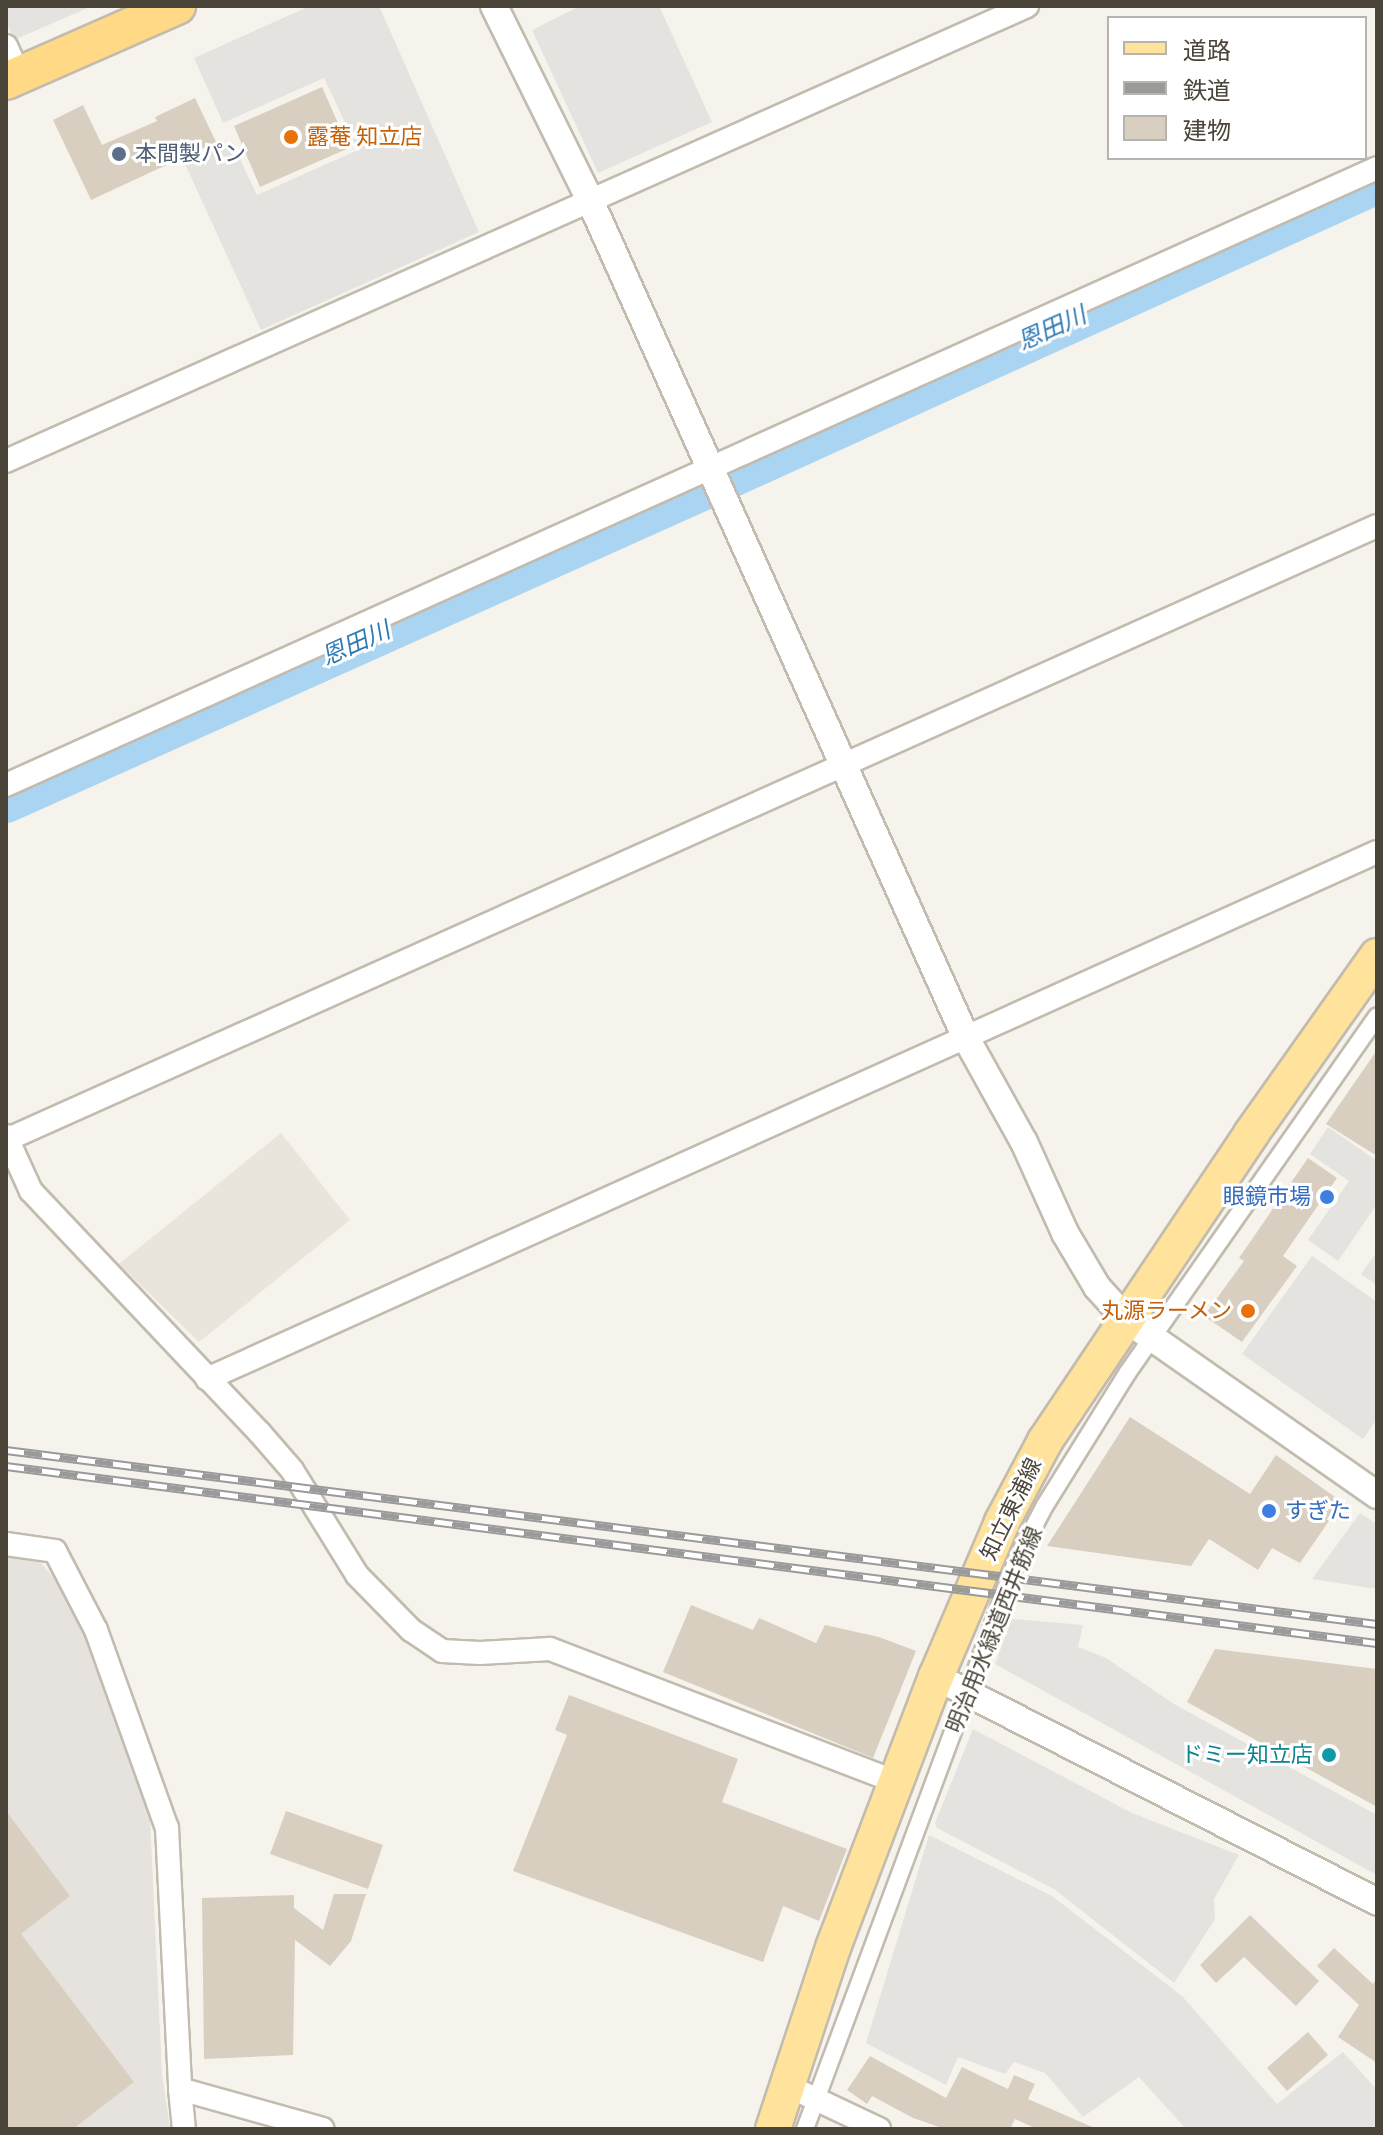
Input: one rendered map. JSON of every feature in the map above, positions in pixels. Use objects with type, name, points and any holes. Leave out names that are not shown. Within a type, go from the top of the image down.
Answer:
[{"type":"highway","points":[[10,68],[177,6]]},
{"type":"main road","name":"知立東浦線","points":[[773,2129],[802,2093],[834,1945],[936,1677],[1002,1522],[1031,1468],[1140,1328],[1251,1134],[1377,956]]},
{"type":"street","points":[[494,6],[589,198],[966,1038],[1024,1142],[1065,1233],[1097,1287],[1140,1328],[1377,1495]]},
{"type":"street","points":[[6,461],[589,198],[1027,6]]},
{"type":"street","points":[[6,785],[1377,168]]},
{"type":"street","points":[[897,1782],[550,1649],[480,1653],[442,1651],[411,1630],[357,1575],[292,1470],[31,1191],[6,1138],[1377,526]]},
{"type":"street","points":[[207,1379],[1377,852]]},
{"type":"street","name":"明治用水緑道西井筋線","points":[[805,2129],[802,2093],[968,1693],[1018,1557],[1037,1519],[1140,1328],[1377,1016]]},
{"type":"street","points":[[6,1544],[55,1551],[96,1630],[167,1828],[184,2129]]},
{"type":"street","points":[[936,1677],[1377,1902]]},
{"type":"street","points":[[180,2089],[323,2129]]},
{"type":"street","points":[[802,2093],[879,2129]]},
{"type":"shaded area","points":[[6,6],[92,6],[14,40],[6,22]]},
{"type":"shaded area","points":[[310,6],[379,6],[479,232],[261,330],[185,164],[232,142],[257,195],[358,150],[324,78],[223,123],[194,58]]},
{"type":"shaded area","points":[[580,6],[659,6],[712,122],[598,173],[532,30]]},
{"type":"shaded area","points":[[1328,1127],[1377,1161],[1377,1204],[1338,1261],[1308,1240],[1349,1181],[1310,1154]]},
{"type":"shaded area","points":[[281,1133],[350,1220],[199,1342],[119,1264]]},
{"type":"shaded area","points":[[1377,1252],[1377,1285],[1361,1274]]},
{"type":"shaded area","points":[[1312,1256],[1377,1302],[1377,1419],[1363,1439],[1242,1354]]},
{"type":"shaded area","points":[[1360,1513],[1377,1524],[1377,1589],[1312,1579]]},
{"type":"shaded area","points":[[6,1557],[40,1562],[68,1594],[149,1798],[162,2073],[170,2129],[6,2129]]},
{"type":"shaded area","points":[[1012,1619],[1083,1625],[1078,1647],[1106,1658],[1174,1704],[1377,1815],[1377,1875],[995,1664]]},
{"type":"shaded area","points":[[973,1729],[1132,1813],[1239,1855],[1214,1899],[1215,1919],[1174,1983],[1054,1889],[937,1828],[935,1823]]},
{"type":"shaded area","points":[[929,1835],[1052,1896],[1182,1996],[1277,2104],[1343,2052],[1377,2090],[1377,2129],[1186,2129],[1139,2077],[1083,2117],[1045,2073],[1014,2062],[1005,2074],[958,2057],[946,2085],[866,2043]]},
{"type":"building","name":"露菴 知立店","points":[[322,87],[349,148],[260,187],[234,126]]},
{"type":"building","name":"本間製パン","points":[[195,98],[216,142],[91,200],[53,120],[83,105],[102,145],[157,121],[155,117]]},
{"type":"building","points":[[1377,1050],[1377,1156],[1326,1124]]},
{"type":"building","points":[[1308,1158],[1337,1178],[1283,1256],[1297,1266],[1242,1342],[1204,1316],[1244,1261],[1239,1258]]},
{"type":"building","points":[[1130,1417],[1250,1494],[1276,1455],[1342,1502],[1300,1563],[1272,1548],[1258,1570],[1209,1539],[1191,1566],[1047,1546]]},
{"type":"building","points":[[691,1605],[753,1630],[759,1618],[816,1643],[825,1625],[879,1637],[916,1651],[873,1758],[663,1672]]},
{"type":"building","name":"ドミー知立店","points":[[1215,1649],[1377,1669],[1377,1807],[1187,1702]]},
{"type":"building","points":[[569,1695],[738,1759],[722,1802],[847,1849],[819,1921],[783,1906],[763,1962],[513,1871],[567,1735],[555,1730]]},
{"type":"building","points":[[6,1811],[70,1896],[21,1934],[134,2082],[73,2129],[6,2129]]},
{"type":"building","points":[[286,1811],[383,1845],[368,1889],[270,1854]]},
{"type":"building","points":[[334,1894],[366,1894],[351,1941],[330,1966],[295,1940],[293,2055],[204,2059],[202,1898],[294,1895],[294,1908],[323,1930]]},
{"type":"building","points":[[1250,1915],[1319,1981],[1296,2006],[1244,1957],[1216,1983],[1200,1965]]},
{"type":"building","points":[[1334,1948],[1373,1984],[1377,1977],[1377,2063],[1338,2037],[1359,2005],[1317,1966]]},
{"type":"building","points":[[1308,2032],[1328,2055],[1287,2091],[1267,2068]]},
{"type":"building","points":[[870,2056],[946,2098],[962,2067],[1008,2089],[1014,2075],[1035,2084],[1028,2099],[1097,2129],[1037,2129],[1015,2119],[1010,2129],[945,2129],[913,2118],[872,2096],[867,2104],[847,2090]]},
{"type":"waterway","name":"恩田川","points":[[728,477],[1377,182]]},
{"type":"waterway","name":"恩田川","points":[[6,801],[706,487]]},
{"type":"railway","points":[[6,1450],[1377,1624]]},
{"type":"railway","points":[[6,1466],[1377,1643]]},
{"type":"place","name":"露菴 知立店","points":[[291,137]]},
{"type":"place","name":"本間製パン","points":[[119,154]]},
{"type":"place","name":"眼鏡市場","points":[[1327,1197]]},
{"type":"place","name":"丸源ラーメン","points":[[1248,1311]]},
{"type":"place","name":"すぎた","points":[[1269,1511]]},
{"type":"place","name":"ドミー知立店","points":[[1329,1755]]}]
